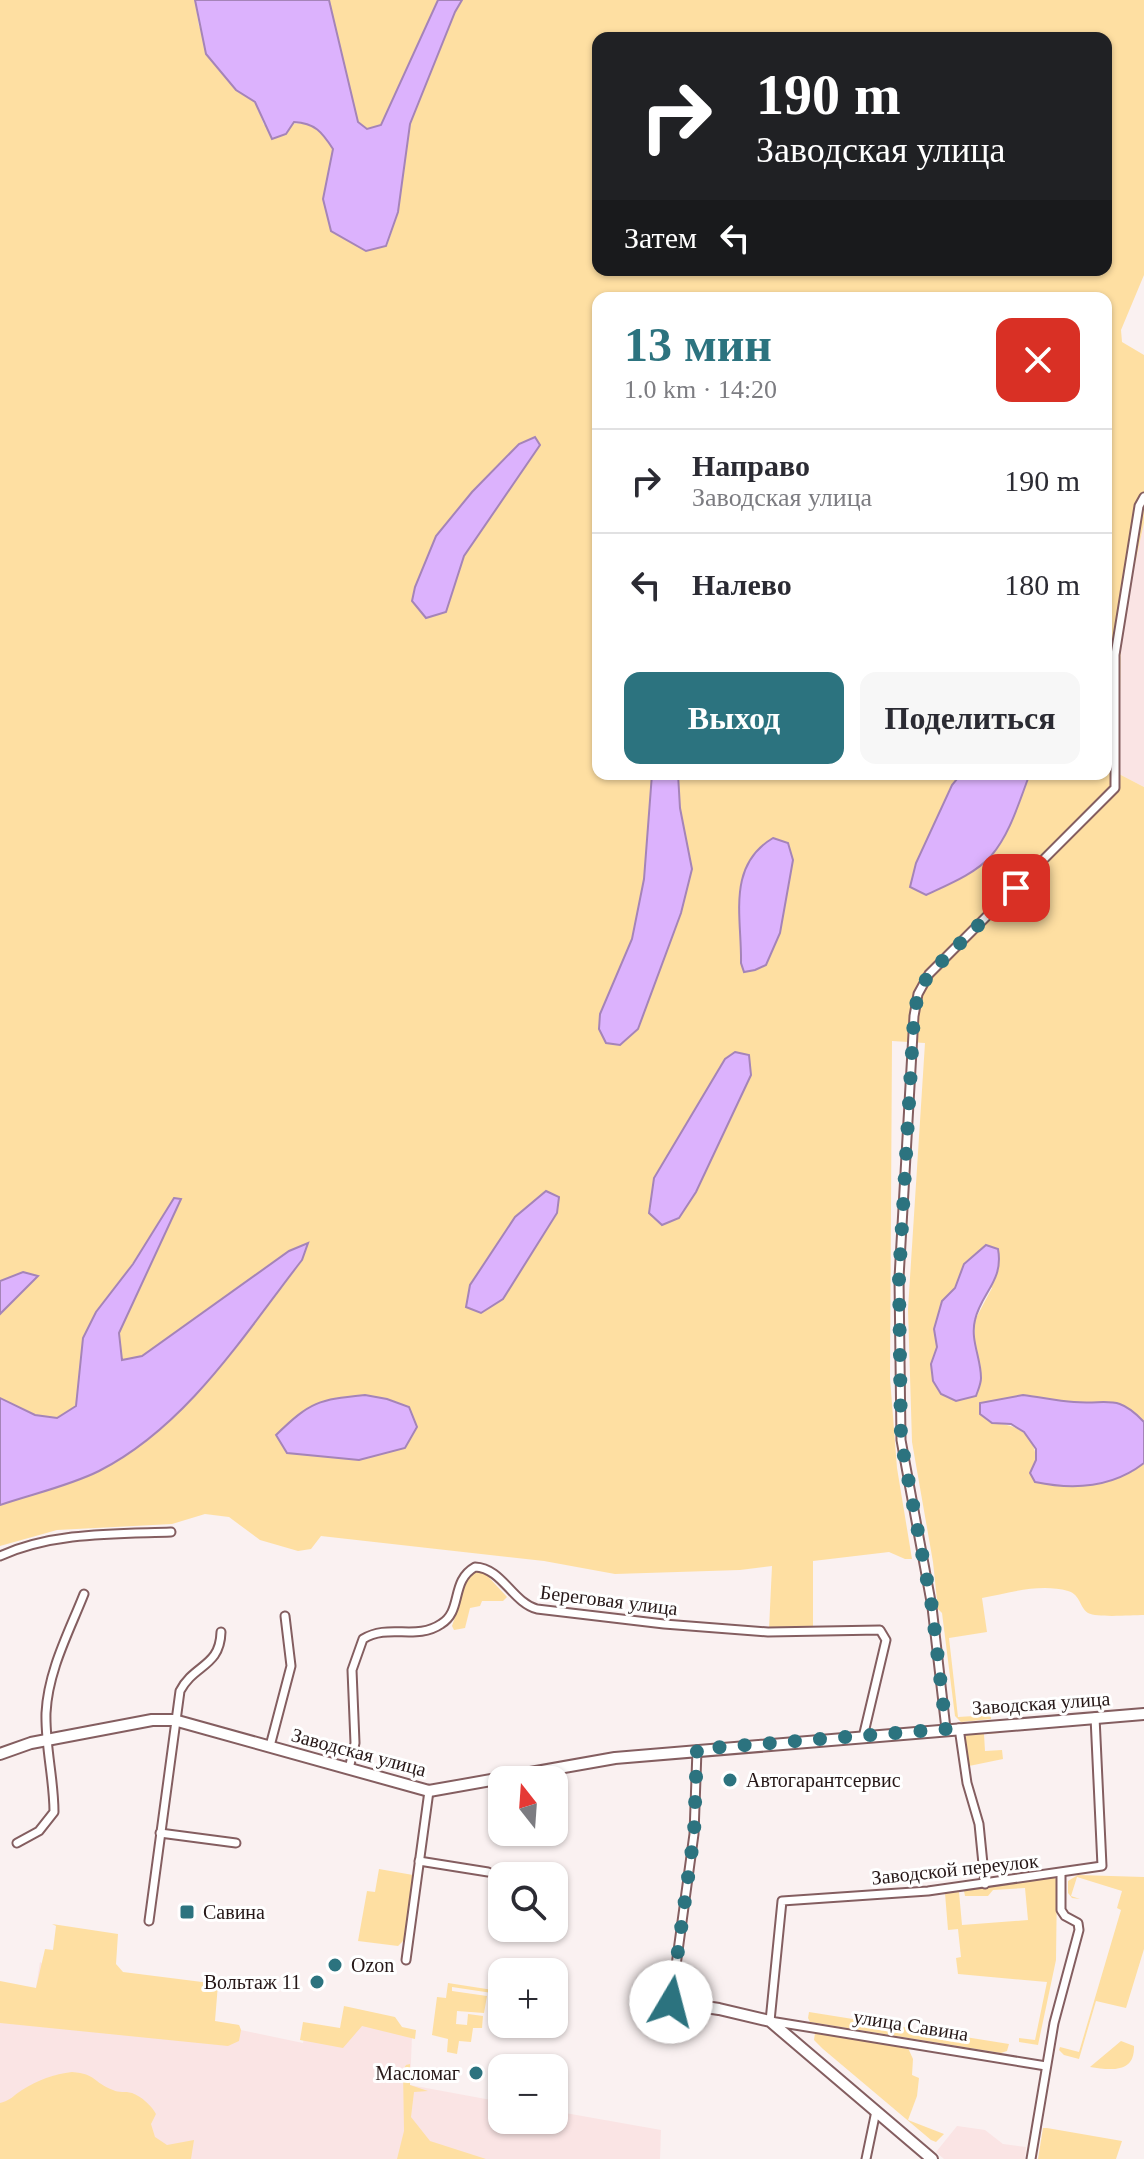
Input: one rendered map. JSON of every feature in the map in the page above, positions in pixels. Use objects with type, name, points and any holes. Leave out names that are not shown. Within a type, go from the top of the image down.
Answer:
[{"type":"street","points":[[946,1729],[932,1607],[901,1440],[899,1278],[914,1016],[918,994],[929,974],[1115,788],[1115,655],[1139,506],[1144,497]]},
{"type":"street","points":[[0,1556],[55,1539],[171,1532]]},
{"type":"street","name":"Береговая улица","points":[[349,1769],[355,1743],[352,1670],[363,1639],[393,1630],[416,1634],[442,1624],[449,1617],[461,1579],[475,1567],[489,1569],[525,1605],[537,1609],[658,1624],[768,1632],[880,1630],[886,1640],[863,1737]]},
{"type":"street","points":[[17,1843],[39,1831],[54,1812],[46,1723],[48,1693],[84,1594]]},
{"type":"street","points":[[270,1746],[291,1666],[285,1616]]},
{"type":"street","points":[[149,1921],[180,1691],[184,1682],[218,1652],[221,1632]]},
{"type":"street","name":"Заводская улица","points":[[0,1754],[14,1747],[48,1739],[152,1720],[174,1720],[429,1791],[615,1758],[697,1749],[1144,1714]]},
{"type":"street","name":"Заводской переулок","points":[[770,2021],[782,1901],[985,1884],[1102,1866],[1095,1717]]},
{"type":"street","points":[[959,1728],[967,1783],[979,1824],[985,1884]]},
{"type":"street","points":[[671,2002],[694,1834],[697,1749]]},
{"type":"street","points":[[406,1960],[429,1791]]},
{"type":"street","points":[[160,1833],[236,1843]]},
{"type":"street","points":[[419,1861],[488,1872]]},
{"type":"street","points":[[1031,2159],[1046,2066],[1079,1926],[1061,1910],[1061,1873]]},
{"type":"street","name":"улица Савина","points":[[644,1998],[1046,2066]]},
{"type":"street","name":"улица Савина","points":[[770,2021],[932,2159]]},
{"type":"street","points":[[866,2159],[876,2111]]},
{"type":"shaded area","points":[[0,0],[195,0],[199,26],[236,90],[255,102],[264,125],[309,123],[325,136],[333,149],[323,199],[366,251],[387,246],[398,212],[410,124],[462,0],[1144,0],[1144,275],[1121,330],[1122,342],[1144,355],[1144,523],[1121,627],[1119,774],[1144,787],[1144,1422],[1126,1407],[1112,1402],[1086,1403],[1023,1395],[992,1423],[1009,1425],[1023,1432],[1032,1443],[1036,1460],[1132,1472],[1144,1463],[1144,1615],[1093,1615],[1072,1593],[1057,1589],[1025,1590],[982,1598],[987,1632],[949,1638],[958,1717],[991,1715],[991,1719],[961,1722],[955,1716],[942,1613],[938,1609],[912,1442],[908,1309],[925,1043],[892,1041],[890,1378],[897,1468],[912,1559],[889,1552],[813,1561],[813,1628],[769,1629],[772,1566],[615,1574],[544,1561],[321,1536],[311,1549],[298,1551],[260,1540],[229,1517],[205,1514],[172,1524],[57,1530],[0,1546],[0,1505],[98,1472],[200,1391],[302,1261],[307,1244],[289,1251],[142,1356],[121,1360],[119,1333],[181,1199],[96,1312],[84,1338],[76,1406],[57,1418],[35,1415],[0,1398],[0,1314],[37,1276],[23,1272],[0,1281]],"holes":[[[788,843],[793,860],[780,933],[741,963],[741,938]],[[964,1264],[992,1288],[975,1320],[974,1340],[981,1379],[931,1364],[937,1347],[934,1329],[942,1301],[955,1288]]]},
{"type":"shaded area","points":[[195,0],[329,0],[358,122],[367,129],[381,125],[438,0],[462,0],[410,124],[398,212],[386,246],[366,251],[331,231],[323,199],[333,149],[317,130],[301,123],[294,122],[286,134],[272,139],[255,102],[236,90],[206,54]]},
{"type":"shaded area","points":[[329,0],[438,0],[381,125],[367,129],[358,122]]},
{"type":"shaded area","points":[[535,437],[540,445],[464,556],[446,612],[426,618],[412,601],[436,536],[472,492],[519,444]]},
{"type":"shaded area","points":[[1144,523],[1144,787],[1119,774],[1121,627]]},
{"type":"shaded area","points":[[652,780],[678,780],[680,808],[692,869],[681,913],[638,1029],[620,1045],[606,1043],[599,1029],[600,1014],[632,939],[644,879]]},
{"type":"shaded area","points":[[956,780],[1028,780],[1009,828],[991,856],[969,874],[926,895],[910,887],[916,863]]},
{"type":"shaded area","points":[[773,838],[788,843],[793,860],[780,933],[766,965],[744,972],[739,911],[742,878],[758,850]]},
{"type":"shaded area","points":[[735,1052],[749,1055],[751,1075],[696,1192],[679,1218],[662,1225],[649,1213],[654,1178],[725,1059]]},
{"type":"shaded area","points":[[546,1191],[559,1197],[557,1213],[503,1299],[481,1313],[466,1307],[470,1285],[515,1217]]},
{"type":"shaded area","points":[[174,1198],[181,1199],[119,1333],[122,1360],[142,1356],[289,1251],[308,1243],[302,1260],[211,1377],[160,1430],[99,1471],[0,1505],[0,1398],[35,1415],[57,1418],[76,1406],[83,1338],[96,1312],[133,1264]]},
{"type":"shaded area","points":[[986,1245],[998,1249],[999,1260],[995,1278],[975,1320],[980,1382],[976,1396],[956,1401],[941,1394],[933,1381],[931,1364],[937,1347],[934,1329],[942,1301],[955,1288],[964,1264]]},
{"type":"shaded area","points":[[23,1272],[38,1276],[0,1314],[0,1281]]},
{"type":"shaded area","points":[[365,1395],[409,1407],[417,1427],[405,1448],[359,1460],[287,1453],[276,1435],[316,1404]]},
{"type":"shaded area","points":[[1023,1395],[1086,1403],[1112,1402],[1126,1407],[1144,1422],[1144,1463],[1119,1478],[1092,1485],[1064,1486],[1035,1482],[1030,1473],[1036,1460],[1036,1449],[1024,1432],[1011,1424],[992,1423],[980,1414],[980,1403]]},
{"type":"shaded area","points":[[482,1570],[507,1597],[503,1601],[482,1601],[480,1606],[470,1608],[465,1628],[454,1630],[452,1626],[464,1580],[474,1571]]},
{"type":"shaded area","points":[[1000,1729],[1000,1733],[984,1734],[985,1751],[1002,1750],[1003,1759],[969,1766],[965,1740],[967,1733]]},
{"type":"shaded area","points":[[379,1869],[413,1875],[404,1940],[398,1946],[358,1941],[367,1891],[375,1892]]},
{"type":"shaded area","points":[[1078,1875],[1144,1877],[1144,1949],[1126,2008],[1096,2001],[1079,2059],[1064,2055],[1059,2050],[1060,2047],[1079,2052],[1121,1910],[1117,1908],[1122,1891],[1077,1877],[1071,1896],[1080,1899],[1072,1898],[1068,1893],[1068,1881]]},
{"type":"shaded area","points":[[1055,1878],[1057,1882],[1056,1960],[1038,2045],[1019,2042],[1019,2038],[1035,2040],[1047,1982],[958,1974],[956,1958],[961,1957],[958,1929],[948,1930],[945,1893],[959,1892],[962,1925],[1028,1920],[1025,1888],[993,1890],[988,1896],[965,1896],[964,1891]]},
{"type":"shaded area","points":[[52,1924],[118,1934],[116,1964],[123,1972],[218,1984],[215,2021],[239,2025],[239,2041],[228,2046],[0,2023],[0,1981],[36,1988],[45,1949],[53,1950],[56,1926]]},
{"type":"shaded area","points":[[40,1962],[103,2008],[239,2025],[241,2030],[303,2043],[304,2037],[344,2045],[360,2023],[412,2036],[410,2085],[488,2099],[488,2134],[568,2134],[568,2113],[661,2130],[660,2159],[0,2159],[0,1983],[36,1988]]},
{"type":"shaded area","points":[[448,1983],[488,1989],[488,1992],[452,1987],[452,1991],[487,1996],[484,2013],[457,2011],[456,2024],[467,2025],[468,2014],[483,2016],[482,2028],[473,2028],[471,2042],[459,2041],[457,2054],[447,2052],[448,2039],[432,2035],[437,1997],[446,1998]]},
{"type":"shaded area","points":[[344,2006],[395,2017],[402,2027],[416,2030],[415,2039],[362,2026],[343,2048],[300,2040],[303,2022],[340,2028]]},
{"type":"shaded area","points":[[809,2012],[1009,2044],[1007,2051],[1001,2053],[810,2022]]},
{"type":"shaded area","points":[[815,2033],[908,2048],[913,2059],[912,2075],[919,2078],[917,2096],[908,2120],[944,2134],[936,2142],[931,2140],[823,2049],[814,2040]]},
{"type":"shaded area","points":[[1121,2041],[1134,2046],[1133,2055],[1126,2066],[1113,2069],[1090,2067]]},
{"type":"shaded area","points":[[410,2064],[410,2085],[428,2091],[414,2092],[411,2117],[430,2141],[486,2159],[397,2159],[404,2131],[403,2070]]},
{"type":"shaded area","points":[[72,2072],[90,2076],[106,2087],[132,2093],[142,2099],[156,2114],[151,2124],[155,2137],[167,2145],[194,2140],[191,2159],[0,2159],[0,2103],[40,2080]]},
{"type":"shaded area","points":[[957,2126],[985,2130],[1003,2144],[1026,2147],[1025,2159],[944,2159],[936,2152]]},
{"type":"shaded area","points":[[1043,2128],[1122,2141],[1116,2159],[1038,2159]]},
{"type":"place","name":"Автогарантсервис","points":[[730,1780]]},
{"type":"place","name":"Савина","points":[[187,1912]]},
{"type":"place","name":"Ozon","points":[[335,1965]]},
{"type":"place","name":"Вольтаж 11","points":[[317,1982]]},
{"type":"place","name":"Масломаг","points":[[476,2073]]},
{"type":"route","points":[[671,2002],[694,1834],[697,1749],[946,1729],[932,1607],[901,1440],[899,1278],[914,1016],[918,994],[929,974],[1016,888]]}]
